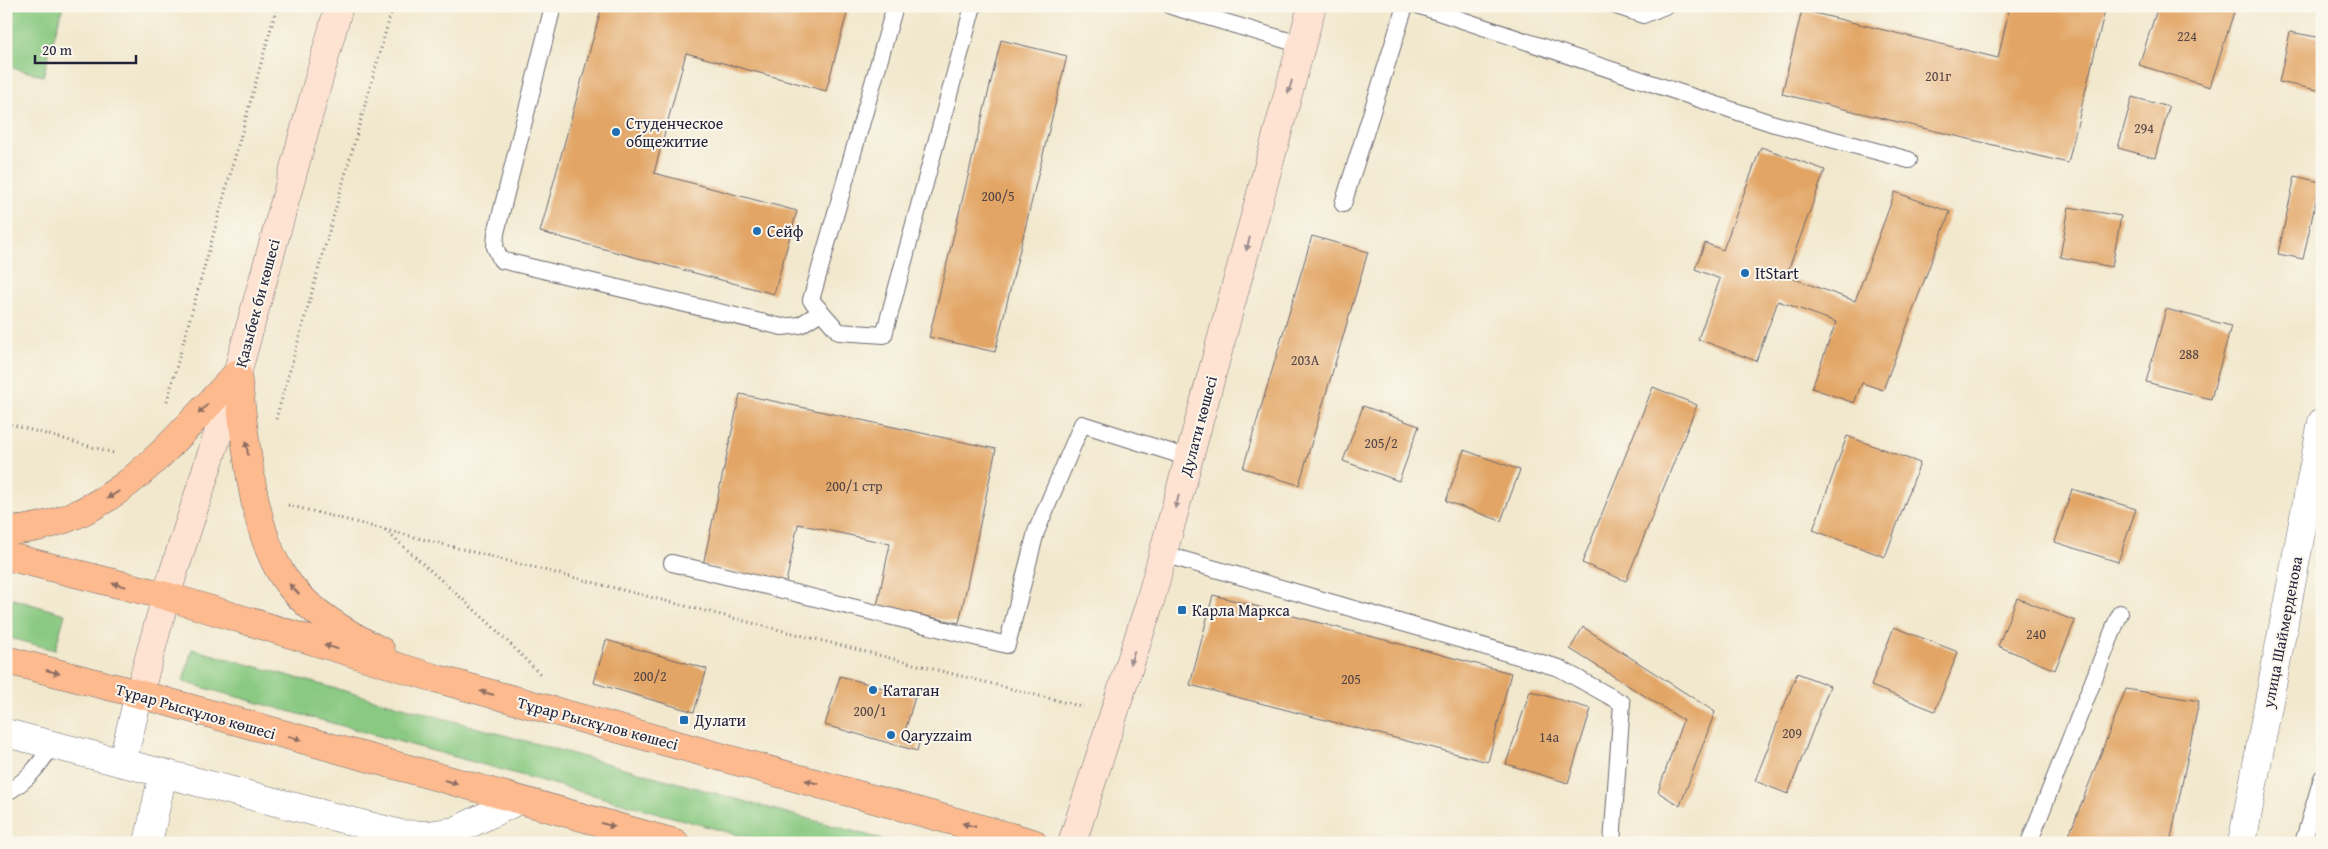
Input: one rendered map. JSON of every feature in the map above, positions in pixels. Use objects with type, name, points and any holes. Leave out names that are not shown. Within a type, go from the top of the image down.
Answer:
[{"type":"main road","name":"Қазыбек би көшесі","points":[[139,694],[166,596],[237,374],[339,6]]},
{"type":"main road","name":"Дулати көшесі","points":[[1072,843],[1149,605],[1312,6]]},
{"type":"main road","points":[[6,531],[58,523],[90,510],[121,490],[237,374]]},
{"type":"main road","points":[[237,374],[254,496],[270,551],[291,588],[331,622],[373,647],[438,679]]},
{"type":"main road","name":"Тұрар Рыскұлов көшесі","points":[[6,556],[166,596],[438,679],[1033,843]]},
{"type":"main road","name":"Тұрар Рыскұлов көшесі","points":[[6,660],[139,694],[517,801],[675,843]]},
{"type":"street","name":"улица Шаймерденова","points":[[2242,843],[2322,422]]},
{"type":"street","points":[[122,763],[139,694]]},
{"type":"street","points":[[6,733],[401,834],[428,835],[455,832],[517,801]]},
{"type":"street","points":[[148,843],[163,773]]},
{"type":"lane","points":[[553,6],[496,232],[495,247],[501,260],[782,327],[800,325],[821,312]]},
{"type":"lane","points":[[895,6],[811,300],[839,332],[884,335],[973,6]]},
{"type":"lane","points":[[1171,6],[1302,45]]},
{"type":"lane","points":[[1343,204],[1406,6]]},
{"type":"lane","points":[[1420,6],[1770,123],[1909,160]]},
{"type":"lane","points":[[1616,6],[1642,16],[1665,6]]},
{"type":"lane","points":[[672,563],[1006,645],[1036,532],[1082,424],[1189,458]]},
{"type":"lane","points":[[1163,554],[1558,668],[1622,703],[1612,843]]},
{"type":"lane","points":[[2029,843],[2120,613]]},
{"type":"lane","points":[[6,792],[29,777],[39,766],[52,745]]},
{"type":"lane","points":[[2303,843],[2322,778]]},
{"type":"path","points":[[165,406],[277,6]]},
{"type":"path","points":[[274,424],[393,6]]},
{"type":"path","points":[[6,424],[150,463]]},
{"type":"path","points":[[254,496],[1114,715]]},
{"type":"path","points":[[384,529],[488,622],[544,678]]},
{"type":"green space","points":[[6,6],[63,6],[43,76],[6,66]]},
{"type":"green space","points":[[6,597],[65,614],[55,650],[6,637]]},
{"type":"green space","points":[[192,649],[896,843],[767,843],[183,682]]},
{"type":"building","name":"Студенческое общежитие","points":[[602,6],[849,6],[826,91],[686,53],[654,173],[797,211],[774,294],[540,232]]},
{"type":"building","points":[[2010,6],[2106,6],[2068,163],[1782,94],[1802,10],[1998,58]]},
{"type":"building","points":[[2158,6],[2236,6],[2210,87],[2139,65]]},
{"type":"building","points":[[2290,32],[2322,38],[2322,91],[2279,82]]},
{"type":"building","points":[[1001,40],[1067,56],[995,352],[929,337]]},
{"type":"building","points":[[2132,97],[2169,107],[2155,158],[2118,148]]},
{"type":"building","name":"ItStart","points":[[1761,147],[1825,170],[1786,276],[1855,301],[1895,192],[1950,212],[1883,390],[1862,383],[1854,403],[1812,388],[1836,322],[1778,301],[1756,361],[1698,339],[1720,279],[1695,269],[1705,243],[1723,250]]},
{"type":"building","points":[[2295,176],[2320,182],[2303,259],[2278,254]]},
{"type":"building","points":[[2069,207],[2121,216],[2112,267],[2060,257]]},
{"type":"building","points":[[1312,236],[1368,252],[1299,485],[1243,468]]},
{"type":"building","points":[[2166,309],[2231,326],[2211,399],[2146,382]]},
{"type":"building","points":[[1653,387],[1697,405],[1626,581],[1582,563]]},
{"type":"building","points":[[740,394],[996,449],[959,623],[877,606],[890,544],[798,524],[786,583],[703,565]]},
{"type":"building","points":[[1363,406],[1419,426],[1399,481],[1343,461]]},
{"type":"building","points":[[1847,436],[1920,463],[1885,557],[1813,530]]},
{"type":"building","points":[[1464,450],[1520,470],[1501,521],[1446,501]]},
{"type":"building","points":[[2072,489],[2136,509],[2118,562],[2055,542]]},
{"type":"building","points":[[1213,595],[1511,673],[1488,762],[1190,685]]},
{"type":"building","points":[[2017,598],[2075,621],[2055,670],[1998,646]]},
{"type":"building","points":[[1583,627],[1715,712],[1680,806],[1658,792],[1683,720],[1570,649]]},
{"type":"building","points":[[1894,627],[1958,652],[1935,711],[1871,686]]},
{"type":"building","points":[[606,640],[707,669],[694,712],[594,683]]},
{"type":"building","points":[[1797,673],[1830,686],[1788,794],[1755,781]]},
{"type":"building","points":[[840,676],[915,697],[903,738],[919,743],[917,751],[825,725]]},
{"type":"building","points":[[2126,689],[2199,701],[2170,843],[2066,843]]},
{"type":"building","points":[[1530,691],[1591,709],[1568,783],[1506,764]]},
{"type":"place","name":"Студенческое общежитие","points":[[616,132]]},
{"type":"place","name":"Сейф","points":[[757,231]]},
{"type":"place","name":"ItStart","points":[[1745,273]]},
{"type":"place","name":"Карла Маркса","points":[[1182,610]]},
{"type":"place","name":"Катаган","points":[[873,690]]},
{"type":"place","name":"Дулати","points":[[684,720]]},
{"type":"place","name":"Qaryzzaim","points":[[891,735]]}]
